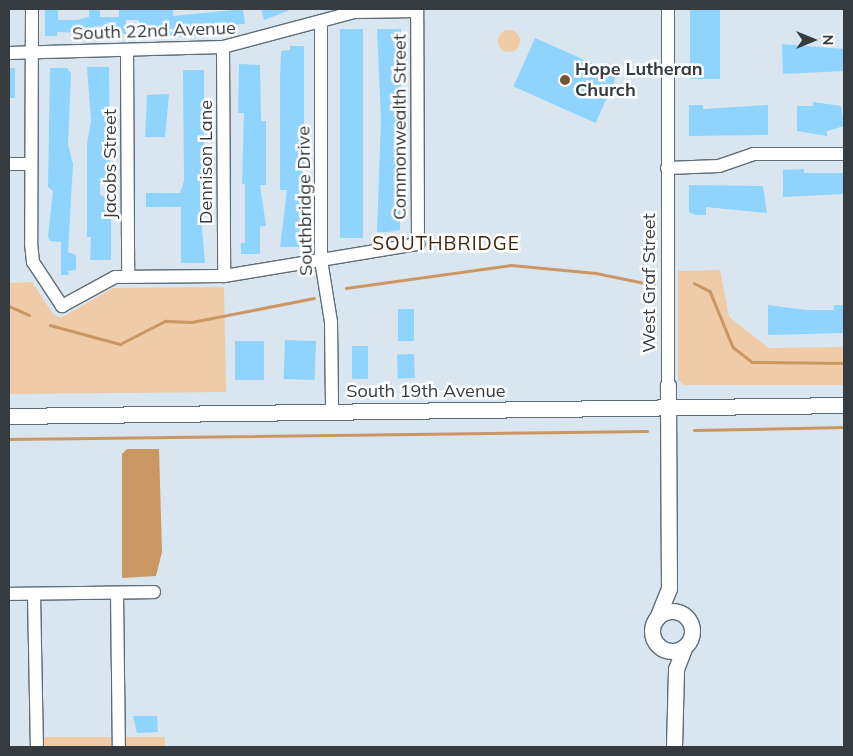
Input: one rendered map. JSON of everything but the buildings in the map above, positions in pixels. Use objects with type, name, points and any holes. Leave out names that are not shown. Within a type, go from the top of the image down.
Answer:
[{"type":"main road","name":"West Graf Street","points":[[657,618],[669,596],[668,385]]},
{"type":"main road","name":"South 19th Avenue","points":[[9,416],[332,410],[844,405]]},
{"type":"main road","name":"West Graf Street","points":[[670,558],[679,601],[687,618]]},
{"type":"main road","points":[[674,727],[667,665],[652,631],[657,618],[675,611],[687,618],[692,636],[684,648],[676,669],[674,747]]},
{"type":"main road","points":[[657,644],[670,651],[684,648]]},
{"type":"street","points":[[32,9],[31,164],[33,262],[62,306],[100,281],[128,276],[224,276],[321,260]]},
{"type":"street","name":"West Graf Street","points":[[668,9],[668,385]]},
{"type":"street","name":"South 22nd Avenue","points":[[9,52],[127,51],[223,47],[355,12],[417,10]]},
{"type":"street","name":"Commonwealth Street","points":[[321,260],[418,244],[417,10]]},
{"type":"street","name":"Southbridge Drive","points":[[321,21],[321,260],[331,322],[332,410]]},
{"type":"street","name":"Dennison Lane","points":[[223,47],[224,276]]},
{"type":"street","name":"Jacobs Street","points":[[127,51],[128,276]]},
{"type":"street","points":[[667,168],[719,166],[753,154],[844,154]]},
{"type":"street","points":[[9,164],[31,164]]},
{"type":"street","points":[[9,594],[154,592]]},
{"type":"street","points":[[117,593],[119,747]]},
{"type":"street","points":[[34,594],[37,747]]},
{"type":"shaded area","points":[[509,30],[517,33],[520,41],[517,49],[509,52],[501,49],[498,41],[501,33]]},
{"type":"shaded area","points":[[720,270],[729,317],[769,348],[844,347],[844,385],[683,385],[678,379],[678,271]]},
{"type":"shaded area","points":[[32,282],[53,314],[61,318],[113,288],[224,287],[226,392],[9,394],[9,283]]},
{"type":"shaded area","points":[[127,449],[159,449],[162,552],[156,576],[122,578],[122,454]]},
{"type":"shaded area","points":[[30,737],[165,737],[165,747],[30,747]]},
{"type":"waterway","points":[[346,288],[511,265],[596,273],[654,285]]},
{"type":"waterway","points":[[694,283],[710,291],[733,347],[752,362],[844,363]]},
{"type":"waterway","points":[[50,325],[120,344],[165,321],[192,322],[314,298]]},
{"type":"waterway","points":[[9,306],[29,315]]},
{"type":"waterway","points":[[694,430],[844,427]]},
{"type":"waterway","points":[[9,439],[647,431]]},
{"type":"place","name":"Hope Lutheran Church","points":[[565,80]]},
{"type":"district","name":"SOUTHBRIDGE","points":[[446,244]]}]
